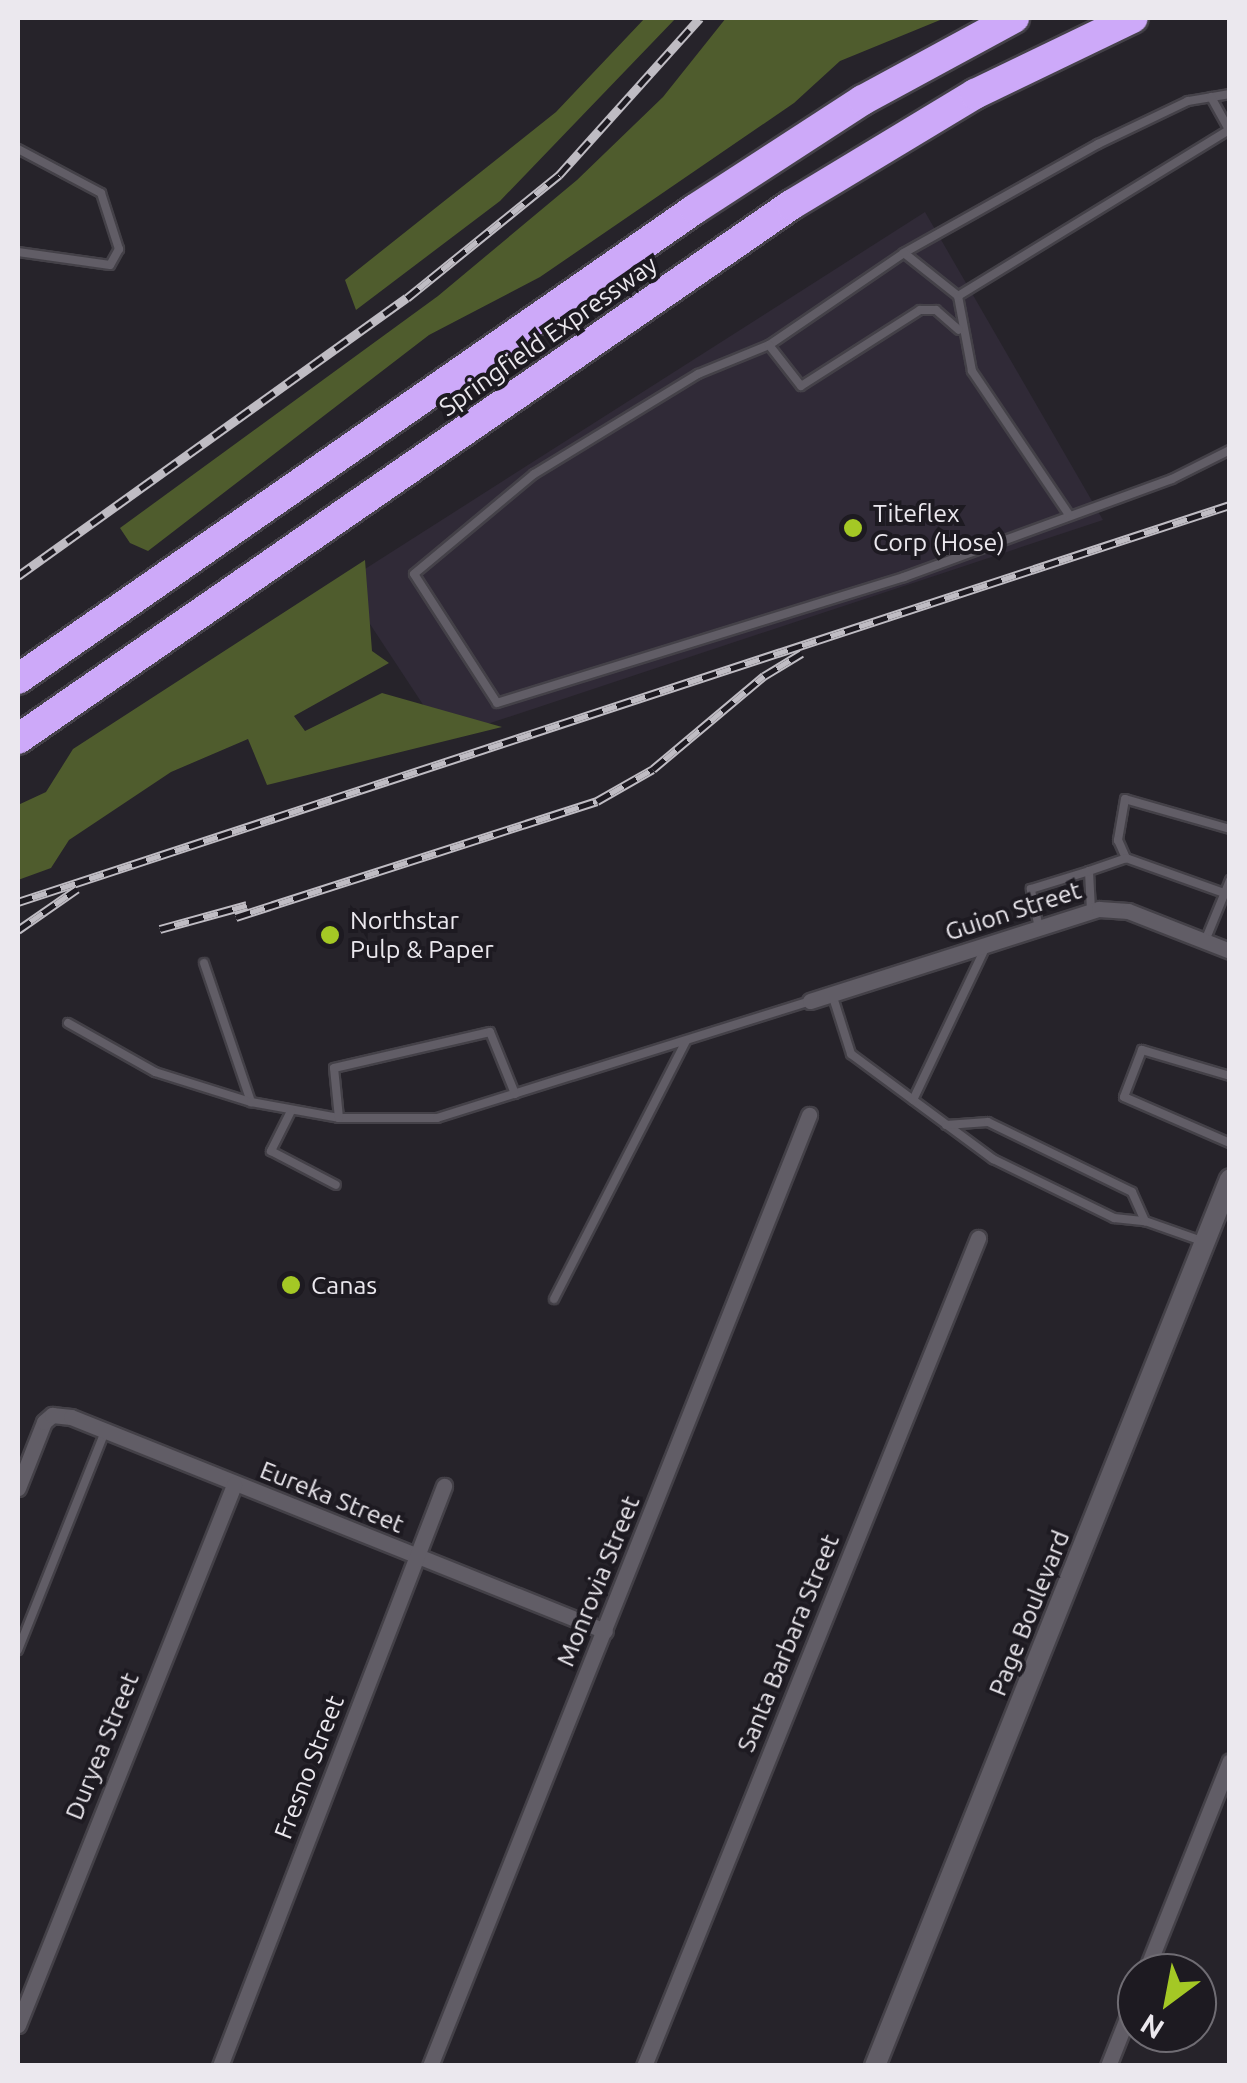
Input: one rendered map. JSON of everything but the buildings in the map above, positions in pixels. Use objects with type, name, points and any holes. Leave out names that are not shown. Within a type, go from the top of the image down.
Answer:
[{"type":"highway","name":"Springfield Expressway","points":[[18,679],[695,209],[863,100],[1014,18]]},
{"type":"highway","name":"Springfield Expressway","points":[[18,739],[791,206],[975,94],[1133,18]]},
{"type":"street","name":"Guion Street","points":[[810,1002],[1092,912],[1128,911],[1230,951]]},
{"type":"street","name":"Monrovia Street","points":[[430,2066],[809,1115]]},
{"type":"street","name":"Page Boulevard","points":[[875,2066],[1230,1180]]},
{"type":"street","name":"Santa Barbara Street","points":[[644,2066],[978,1238]]},
{"type":"street","name":"Eureka Street","points":[[18,1488],[44,1422],[61,1415],[606,1631]]},
{"type":"street","name":"Duryea Street","points":[[18,2025],[234,1485]]},
{"type":"street","name":"Fresno Street","points":[[220,2066],[444,1486]]},
{"type":"street","points":[[1153,1953],[1230,1761]]},
{"type":"lane","points":[[1230,94],[1210,97],[1098,144],[904,253],[770,345],[698,374],[534,474],[414,574],[496,703],[904,576],[1172,479],[1230,450]]},
{"type":"lane","points":[[958,296],[1229,129],[1210,97]]},
{"type":"lane","points":[[18,149],[102,193],[119,249],[110,265],[18,252]]},
{"type":"lane","points":[[904,253],[958,296],[959,330],[972,371],[1069,515]]},
{"type":"lane","points":[[770,345],[801,386],[920,310],[936,310],[959,330]]},
{"type":"lane","points":[[1126,858],[1118,840],[1124,799],[1230,829]]},
{"type":"lane","points":[[1039,928],[1031,889],[1126,858],[1227,894]]},
{"type":"lane","points":[[1089,870],[1092,912]]},
{"type":"lane","points":[[1205,941],[1230,880]]},
{"type":"lane","points":[[913,1100],[986,945]]},
{"type":"lane","points":[[204,963],[251,1102]]},
{"type":"lane","points":[[832,994],[851,1054],[993,1159],[1114,1218],[1145,1220],[1205,1242]]},
{"type":"lane","points":[[68,1023],[155,1072],[251,1102],[340,1118],[437,1118],[810,1002]]},
{"type":"lane","points":[[340,1118],[334,1068],[490,1032],[515,1094]]},
{"type":"lane","points":[[554,1299],[686,1041]]},
{"type":"lane","points":[[1230,1076],[1142,1050],[1124,1098],[1230,1143]]},
{"type":"lane","points":[[291,1111],[271,1151],[336,1185]]},
{"type":"lane","points":[[946,1125],[988,1122],[1132,1192],[1145,1220]]},
{"type":"lane","points":[[18,1650],[105,1431]]},
{"type":"shaded area","points":[[925,212],[1103,520],[445,738],[343,583]]},
{"type":"green space","points":[[645,18],[676,18],[500,201],[356,310],[345,280],[556,112]]},
{"type":"green space","points":[[726,18],[945,18],[840,61],[794,103],[540,277],[429,335],[148,551],[130,543],[120,528],[438,296],[577,180],[663,97]]},
{"type":"green space","points":[[365,560],[372,651],[389,663],[294,716],[305,731],[382,693],[502,727],[267,785],[248,739],[171,772],[69,840],[51,868],[18,880],[18,805],[46,792],[73,749]]},
{"type":"railway","points":[[18,576],[407,298],[559,175],[700,18]]},
{"type":"railway","points":[[18,902],[1230,505]]},
{"type":"railway","points":[[236,917],[597,801],[653,769],[764,676],[802,653]]},
{"type":"railway","points":[[18,930],[77,889]]},
{"type":"railway","points":[[160,929],[247,905]]},
{"type":"place","name":"Titeflex Corp (Hose)","points":[[853,528]]},
{"type":"place","name":"Northstar Pulp & Paper","points":[[330,935]]},
{"type":"place","name":"Canas","points":[[291,1285]]}]
